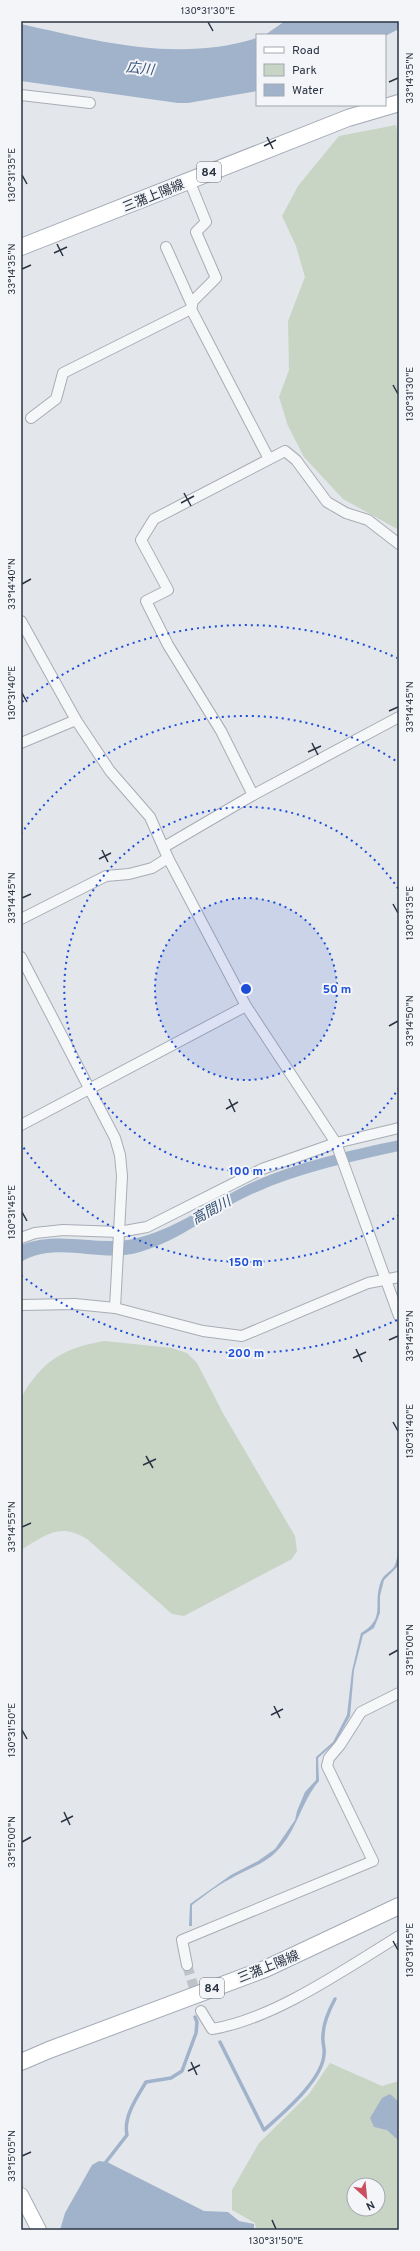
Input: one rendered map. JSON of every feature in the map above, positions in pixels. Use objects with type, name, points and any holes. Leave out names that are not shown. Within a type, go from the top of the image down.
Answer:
[{"type":"main road","name":"三潴上陽線","points":[[21,248],[348,118],[399,102]]},
{"type":"main road","name":"三潴上陽線","points":[[21,2062],[49,2050],[265,1969],[399,1906]]},
{"type":"street","points":[[21,94],[90,103]]},
{"type":"street","points":[[31,418],[56,399],[63,373],[191,307],[216,278],[196,232],[206,222],[189,180]]},
{"type":"street","points":[[166,247],[191,307],[269,459]]},
{"type":"street","points":[[253,795],[221,731],[168,645],[146,601],[168,590],[141,540],[154,519],[285,451],[296,460],[327,502],[346,512],[368,520],[399,544]]},
{"type":"street","points":[[21,621],[76,720],[110,771],[150,817],[168,858],[246,1006],[336,1144],[399,1316]]},
{"type":"street","points":[[164,847],[253,795],[399,716]]},
{"type":"street","points":[[21,743],[76,720]]},
{"type":"street","points":[[21,919],[106,876],[129,874],[152,868],[168,858]]},
{"type":"street","points":[[21,957],[115,1138],[120,1155],[122,1176],[115,1308]]},
{"type":"street","points":[[21,1125],[246,1006]]},
{"type":"street","points":[[21,1238],[35,1232],[63,1230],[119,1235],[147,1226],[262,1169],[336,1144],[399,1128]]},
{"type":"street","points":[[21,1305],[75,1304],[115,1308],[203,1331],[242,1336],[368,1283],[399,1277]]},
{"type":"street","points":[[187,1965],[182,1940],[373,1861],[328,1766],[329,1758],[340,1745],[361,1712],[399,1693]]},
{"type":"street","points":[[201,2011],[212,2029],[228,2026],[287,2003],[399,1936]]},
{"type":"street","points":[[21,2195],[39,2230]]},
{"type":"green space","points":[[396,125],[399,138],[399,530],[343,499],[304,457],[288,426],[279,397],[289,370],[288,321],[305,277],[296,246],[282,216],[298,186],[339,136]]},
{"type":"green space","points":[[104,1341],[172,1348],[187,1353],[197,1363],[224,1415],[295,1536],[297,1551],[292,1559],[184,1616],[172,1614],[87,1539],[77,1534],[68,1531],[53,1532],[45,1535],[21,1550],[22,1396],[38,1373],[56,1358],[77,1347]]},
{"type":"green space","points":[[330,2063],[382,2086],[399,2081],[399,2230],[256,2230],[255,2223],[232,2210],[232,2190],[259,2143],[309,2094]]},
{"type":"water","points":[[285,21],[399,21],[399,29],[386,36],[386,34],[266,34]]},
{"type":"water","name":"広川","points":[[21,24],[79,37],[138,47],[168,49],[198,49],[228,45],[256,38],[256,91],[188,103],[178,103],[21,81]]},
{"type":"water","name":"高間川","points":[[399,1140],[399,1151],[323,1169],[268,1187],[236,1202],[183,1233],[155,1247],[140,1252],[110,1256],[64,1252],[49,1253],[35,1256],[21,1262],[21,1245],[52,1239],[112,1241],[141,1237],[170,1226],[253,1182],[288,1168],[325,1157]]},
{"type":"water","points":[[399,1546],[398,1566],[384,1580],[380,1596],[380,1613],[374,1628],[363,1635],[354,1670],[350,1716],[335,1743],[318,1758],[319,1781],[308,1798],[289,1835],[277,1851],[267,1860],[210,1891],[192,1905],[192,1926],[189,1926],[190,1904],[231,1875],[258,1861],[275,1849],[295,1820],[305,1792],[316,1780],[316,1757],[333,1742],[347,1715],[352,1671],[361,1633],[374,1622],[381,1581],[383,1577],[394,1567],[397,1560]]},
{"type":"water","points":[[390,2094],[399,2102],[399,2141],[387,2130],[374,2127],[370,2118],[382,2098]]},
{"type":"water","points":[[99,2161],[107,2162],[204,2211],[228,2212],[239,2221],[254,2224],[254,2230],[60,2230],[65,2213],[92,2165]]},
{"type":"waterway","points":[[220,2042],[264,2130],[300,2096],[317,2075],[322,2064],[324,2054],[323,2038],[325,2021],[335,1999]]},
{"type":"waterway","points":[[106,2162],[127,2135],[126,2128],[129,2114],[146,2082],[171,2078],[182,2071],[196,2033],[197,2022],[195,2017]]},
{"type":"tunnel","points":[[187,1965],[201,2011]]}]
